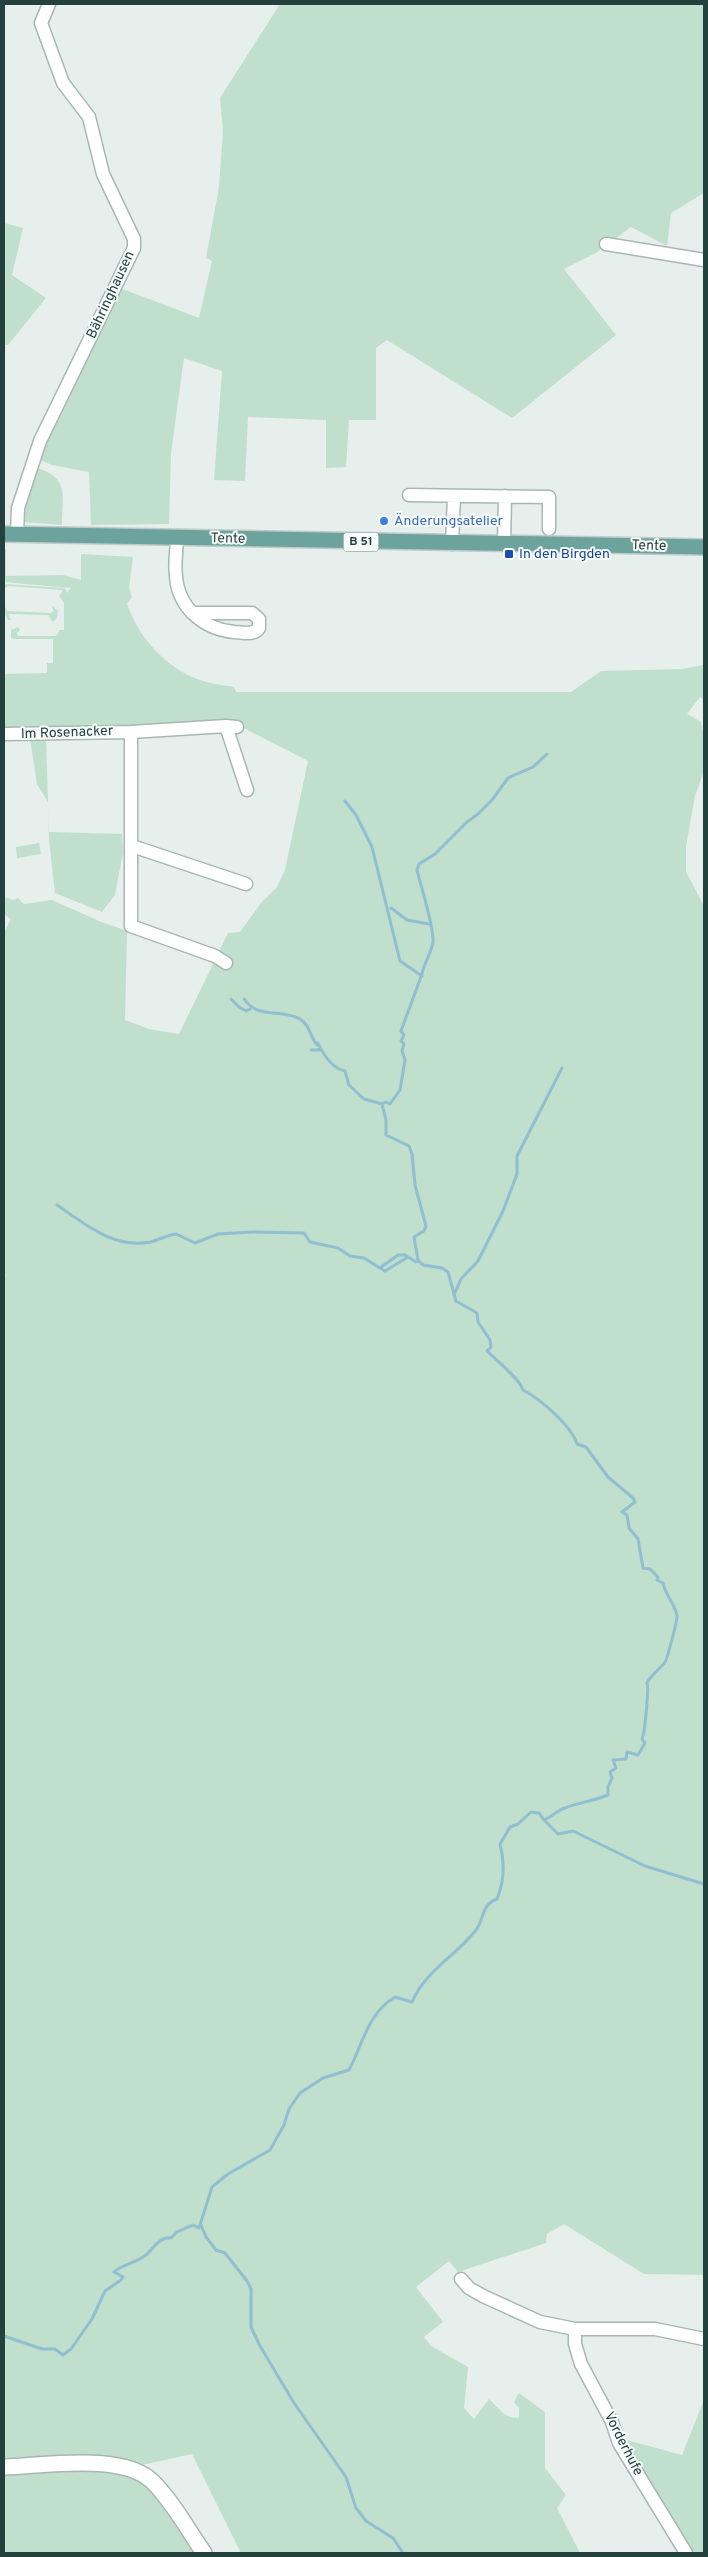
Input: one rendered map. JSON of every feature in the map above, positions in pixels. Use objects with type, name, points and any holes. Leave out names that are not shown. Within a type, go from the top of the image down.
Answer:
[{"type":"main road","name":"Tente","points":[[10,534],[452,544],[704,547]]},
{"type":"street","name":"Bähringhausen","points":[[10,534],[40,441],[134,248],[134,239],[103,174],[88,117],[63,83],[41,23],[49,4]]},
{"type":"street","points":[[606,244],[704,260]]},
{"type":"street","points":[[409,495],[549,497],[549,529]]},
{"type":"street","points":[[452,544],[454,496]]},
{"type":"street","points":[[504,544],[505,496]]},
{"type":"street","points":[[177,537],[175,575],[179,594],[192,613]]},
{"type":"street","name":"Im Rosenacker","points":[[4,734],[130,732],[232,727],[247,790]]},
{"type":"street","name":"Im Rosenacker","points":[[130,732],[131,926],[215,956],[226,963]]},
{"type":"street","points":[[132,846],[246,884]]},
{"type":"street","points":[[461,2279],[469,2288],[515,2312],[540,2322],[575,2329],[655,2329],[704,2339]]},
{"type":"street","name":"Vorderhufe","points":[[575,2329],[575,2344],[581,2364],[612,2422],[619,2443],[686,2553]]},
{"type":"street","points":[[4,2466],[117,2465],[140,2472],[152,2481],[204,2553]]},
{"type":"green space","points":[[280,4],[704,4],[704,193],[671,213],[667,246],[631,227],[596,253],[564,269],[616,335],[512,418],[387,340],[376,348],[376,420],[349,420],[346,467],[326,468],[326,420],[248,417],[245,481],[214,480],[222,371],[184,358],[171,453],[169,524],[91,525],[89,472],[52,465],[38,459],[61,402],[98,337],[120,288],[199,318],[212,261],[206,258],[219,187],[223,131],[220,98]]},
{"type":"green space","points":[[4,223],[23,228],[12,275],[46,298],[8,345],[4,345]]},
{"type":"green space","points":[[34,467],[46,471],[59,481],[63,495],[62,525],[23,522]]},
{"type":"green space","points":[[4,549],[6,549],[6,576],[63,575],[81,580],[81,554],[133,557],[129,588],[132,597],[127,604],[132,617],[146,640],[165,660],[188,675],[200,680],[234,687],[236,692],[571,692],[601,671],[682,669],[704,665],[704,700],[700,697],[687,714],[701,722],[704,737],[704,771],[695,796],[686,846],[686,872],[704,906],[704,2275],[644,2274],[564,2224],[547,2234],[546,2243],[458,2272],[449,2261],[416,2287],[443,2322],[424,2337],[431,2346],[468,2367],[464,2408],[474,2419],[489,2399],[507,2415],[515,2418],[519,2417],[519,2408],[514,2402],[519,2393],[545,2412],[545,2468],[566,2495],[557,2508],[580,2553],[237,2553],[240,2551],[192,2454],[142,2465],[163,2487],[209,2553],[4,2553],[4,1277],[6,1276],[4,1270],[4,932],[11,919],[4,914],[4,897],[13,900],[18,898],[24,904],[52,900],[99,921],[130,932],[127,933],[125,1020],[149,1029],[179,1034],[228,933],[240,932],[261,903],[277,887],[285,870],[308,761],[242,727],[220,723],[4,728],[4,674],[47,673],[47,663],[53,663],[53,639],[15,639],[11,638],[11,630],[18,627],[20,630],[17,633],[18,636],[56,636],[60,630],[64,630],[64,603],[59,596],[63,590],[8,586],[4,589],[4,584],[65,588],[67,593],[71,588],[4,582]]},
{"type":"green space","points":[[4,604],[7,611],[51,613],[54,611],[51,605],[58,611],[57,618],[53,622],[48,615],[8,614],[11,620],[8,620],[4,612]]},
{"type":"green space","points":[[30,739],[46,739],[49,832],[122,834],[123,853],[115,895],[102,912],[55,893],[49,840],[48,802],[37,784]]},
{"type":"green space","points":[[39,843],[41,854],[17,858],[16,847]]},
{"type":"green space","points":[[704,2400],[704,2553],[688,2553],[623,2439],[682,2455]]},
{"type":"waterway","points":[[382,1104],[386,1102],[390,1104],[400,1090],[405,1060],[402,1051],[404,1044],[401,1041],[404,1035],[401,1031],[433,942],[433,935],[417,870],[419,864],[435,854],[467,822],[478,814],[492,800],[508,778],[533,767],[547,754]]},
{"type":"waterway","points":[[345,801],[356,815],[372,847],[400,961],[422,976]]},
{"type":"waterway","points":[[391,908],[407,920],[429,924]]},
{"type":"waterway","points":[[231,999],[246,1011],[250,1009]]},
{"type":"waterway","points":[[244,999],[250,1005],[263,1012],[285,1014],[300,1019],[306,1024],[317,1045]]},
{"type":"waterway","points":[[4,2336],[42,2349],[55,2349],[63,2355],[71,2349],[92,2319],[105,2291],[123,2277],[114,2272],[142,2258],[163,2239],[171,2238],[177,2232],[193,2225],[199,2228],[212,2187],[228,2174],[270,2150],[284,2125],[289,2109],[300,2093],[323,2078],[349,2070],[367,2030],[378,2012],[395,1997],[412,2002],[425,1981],[476,1930],[486,1908],[497,1899],[499,1893],[503,1872],[500,1844],[510,1827],[518,1824],[531,1812],[539,1813],[544,1820],[562,1809],[608,1795],[608,1787],[612,1778],[610,1772],[616,1768],[613,1760],[626,1759],[627,1752],[638,1755],[645,1743],[642,1739],[647,1683],[665,1662],[674,1631],[677,1615],[674,1606],[663,1583],[657,1580],[658,1577],[650,1569],[643,1568],[638,1539],[629,1528],[627,1515],[622,1512],[635,1502],[633,1498],[608,1477],[586,1447],[577,1444],[562,1421],[538,1400],[523,1390],[513,1375],[487,1351],[491,1347],[490,1340],[478,1322],[477,1313],[456,1301],[448,1272],[442,1268],[423,1265],[418,1260],[414,1237],[424,1231],[426,1226],[415,1185],[412,1154],[409,1146],[386,1135],[386,1120],[382,1104],[364,1099],[349,1085],[345,1071],[332,1064],[318,1043]]},
{"type":"waterway","points":[[311,1050],[321,1050]]},
{"type":"waterway","points":[[454,1295],[461,1279],[478,1261],[503,1211],[517,1174],[517,1156],[562,1068]]},
{"type":"waterway","points":[[57,1205],[89,1227],[124,1242],[150,1242],[176,1234],[195,1243],[218,1234],[253,1232],[304,1233],[310,1242],[338,1248],[350,1256],[364,1258],[380,1268],[398,1255],[405,1255],[416,1262],[418,1260]]},
{"type":"waterway","points":[[380,1268],[385,1271],[408,1257]]},
{"type":"waterway","points":[[544,1820],[558,1834],[573,1831],[645,1866],[704,1884]]},
{"type":"waterway","points":[[201,2225],[206,2237],[216,2250],[225,2253],[247,2281],[251,2289],[251,2327],[260,2346],[294,2403],[346,2477],[356,2508],[366,2521],[393,2538],[403,2553]]},
{"type":"place","name":"Änderungsatelier","points":[[384,521]]},
{"type":"place","name":"In den Birgden","points":[[509,554]]}]
